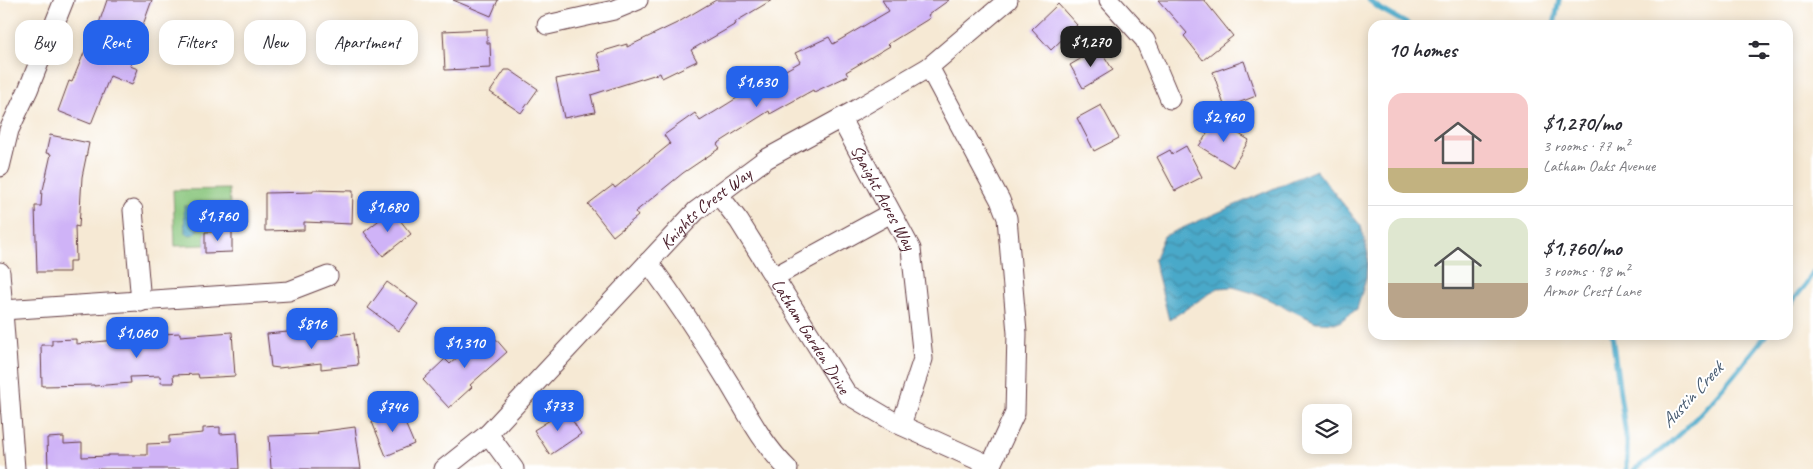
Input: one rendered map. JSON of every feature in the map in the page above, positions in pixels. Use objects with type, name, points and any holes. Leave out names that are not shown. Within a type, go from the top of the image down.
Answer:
[{"type":"street","points":[[0,166],[2,145],[28,90],[64,0]]},
{"type":"street","points":[[547,25],[614,10],[638,0]]},
{"type":"street","name":"Knights Crest Way","points":[[444,469],[488,434],[696,210],[766,160],[841,119],[929,66],[1008,0]]},
{"type":"street","points":[[1109,0],[1145,40],[1170,99]]},
{"type":"street","points":[[929,66],[1000,200],[1007,218],[1017,333],[1016,413],[990,467]]},
{"type":"street","name":"Spaight Acres Way","points":[[841,119],[890,213],[911,248],[923,359],[901,425]]},
{"type":"street","name":"Latham Garden Drive","points":[[718,194],[739,221],[846,394],[901,425],[990,467]]},
{"type":"street","points":[[133,210],[141,302]]},
{"type":"street","points":[[774,277],[890,213]]},
{"type":"street","points":[[648,262],[667,287],[757,429],[778,460],[788,469]]},
{"type":"street","points":[[0,272],[16,469]]},
{"type":"street","points":[[3,310],[289,291],[328,276]]},
{"type":"street","points":[[488,434],[514,469]]},
{"type":"green space","points":[[229,189],[232,231],[205,232],[205,245],[175,246],[173,190]]},
{"type":"water","points":[[1316,170],[1361,226],[1368,254],[1366,279],[1357,309],[1338,323],[1316,322],[1257,294],[1233,287],[1218,288],[1169,320],[1154,260],[1164,236]]},
{"type":"water","points":[[210,203],[211,205],[222,204],[221,222],[199,223],[198,229],[194,234],[185,233],[184,206],[193,206],[193,204]]},
{"type":"building","points":[[107,0],[152,0],[145,20],[100,20]]},
{"type":"building","points":[[453,0],[498,0],[491,16]]},
{"type":"building","points":[[716,0],[772,0],[735,22],[736,24],[691,50],[697,61],[662,78],[660,73],[591,95],[595,112],[564,118],[556,79],[602,70],[597,53],[627,44],[627,47],[677,23]]},
{"type":"building","points":[[882,0],[949,0],[928,15],[930,18],[888,44],[890,46],[846,72],[848,76],[814,92],[813,90],[770,114],[769,111],[717,144],[720,148],[683,173],[635,212],[638,216],[613,236],[588,204],[613,185],[615,188],[670,144],[664,135],[695,113],[700,121],[800,62],[795,53],[829,37],[833,44],[889,11]]},
{"type":"building","points":[[1158,0],[1204,0],[1233,36],[1203,60],[1184,36],[1187,33]]},
{"type":"building","points":[[1058,4],[1077,25],[1051,50],[1032,29]]},
{"type":"building","points":[[487,29],[487,43],[490,43],[491,68],[445,70],[443,31]]},
{"type":"building","points":[[1099,48],[1113,70],[1083,88],[1070,65]]},
{"type":"building","points":[[83,55],[83,65],[130,65],[138,69],[132,85],[110,76],[91,124],[58,111],[69,81],[72,82]]},
{"type":"building","points":[[1244,61],[1256,96],[1225,108],[1213,72]]},
{"type":"building","points":[[505,70],[510,70],[538,89],[521,113],[490,92]]},
{"type":"building","points":[[1101,105],[1119,138],[1094,151],[1077,118]]},
{"type":"building","points":[[1216,120],[1249,140],[1233,167],[1199,146]]},
{"type":"building","points":[[50,135],[89,143],[82,177],[79,227],[75,226],[76,261],[69,261],[69,272],[37,272],[35,206],[41,206],[42,189],[51,154],[46,153]]},
{"type":"building","points":[[1186,146],[1202,177],[1175,191],[1157,157],[1170,150],[1172,154]]},
{"type":"building","points":[[313,190],[353,191],[352,224],[304,222],[304,230],[265,231],[265,193],[313,192]]},
{"type":"building","points":[[392,210],[411,234],[383,256],[364,232]]},
{"type":"building","points":[[232,231],[232,252],[205,253],[205,232]]},
{"type":"building","points":[[387,282],[418,304],[399,331],[368,308]]},
{"type":"building","points":[[488,330],[507,352],[470,385],[472,387],[449,408],[423,380],[445,359],[450,364]]},
{"type":"building","points":[[298,331],[299,339],[354,333],[358,365],[321,369],[321,363],[279,368],[271,367],[267,334]]},
{"type":"building","points":[[232,332],[235,376],[199,378],[198,374],[173,375],[174,383],[161,383],[160,376],[130,377],[131,383],[94,386],[42,386],[41,345],[52,345],[52,340],[76,339],[76,344],[145,337],[145,335],[180,333],[180,336]]},
{"type":"building","points":[[566,410],[581,434],[550,455],[534,430]]},
{"type":"building","points":[[400,411],[414,444],[386,456],[372,422]]},
{"type":"building","points":[[220,427],[220,434],[237,433],[239,469],[48,469],[47,438],[64,437],[64,444],[82,443],[82,457],[147,455],[147,444],[169,443],[169,436],[203,433],[203,428]]},
{"type":"building","points":[[355,427],[361,469],[271,469],[269,436],[318,434],[317,432]]},
{"type":"waterway","points":[[1369,0],[1400,20]]},
{"type":"waterway","points":[[1555,20],[1559,0]]},
{"type":"waterway","name":"Austin Creek","points":[[1793,301],[1813,272]]},
{"type":"waterway","points":[[1613,340],[1627,444],[1627,469]]},
{"type":"waterway","name":"Austin Creek","points":[[1635,469],[1672,441],[1706,408],[1762,340]]}]
